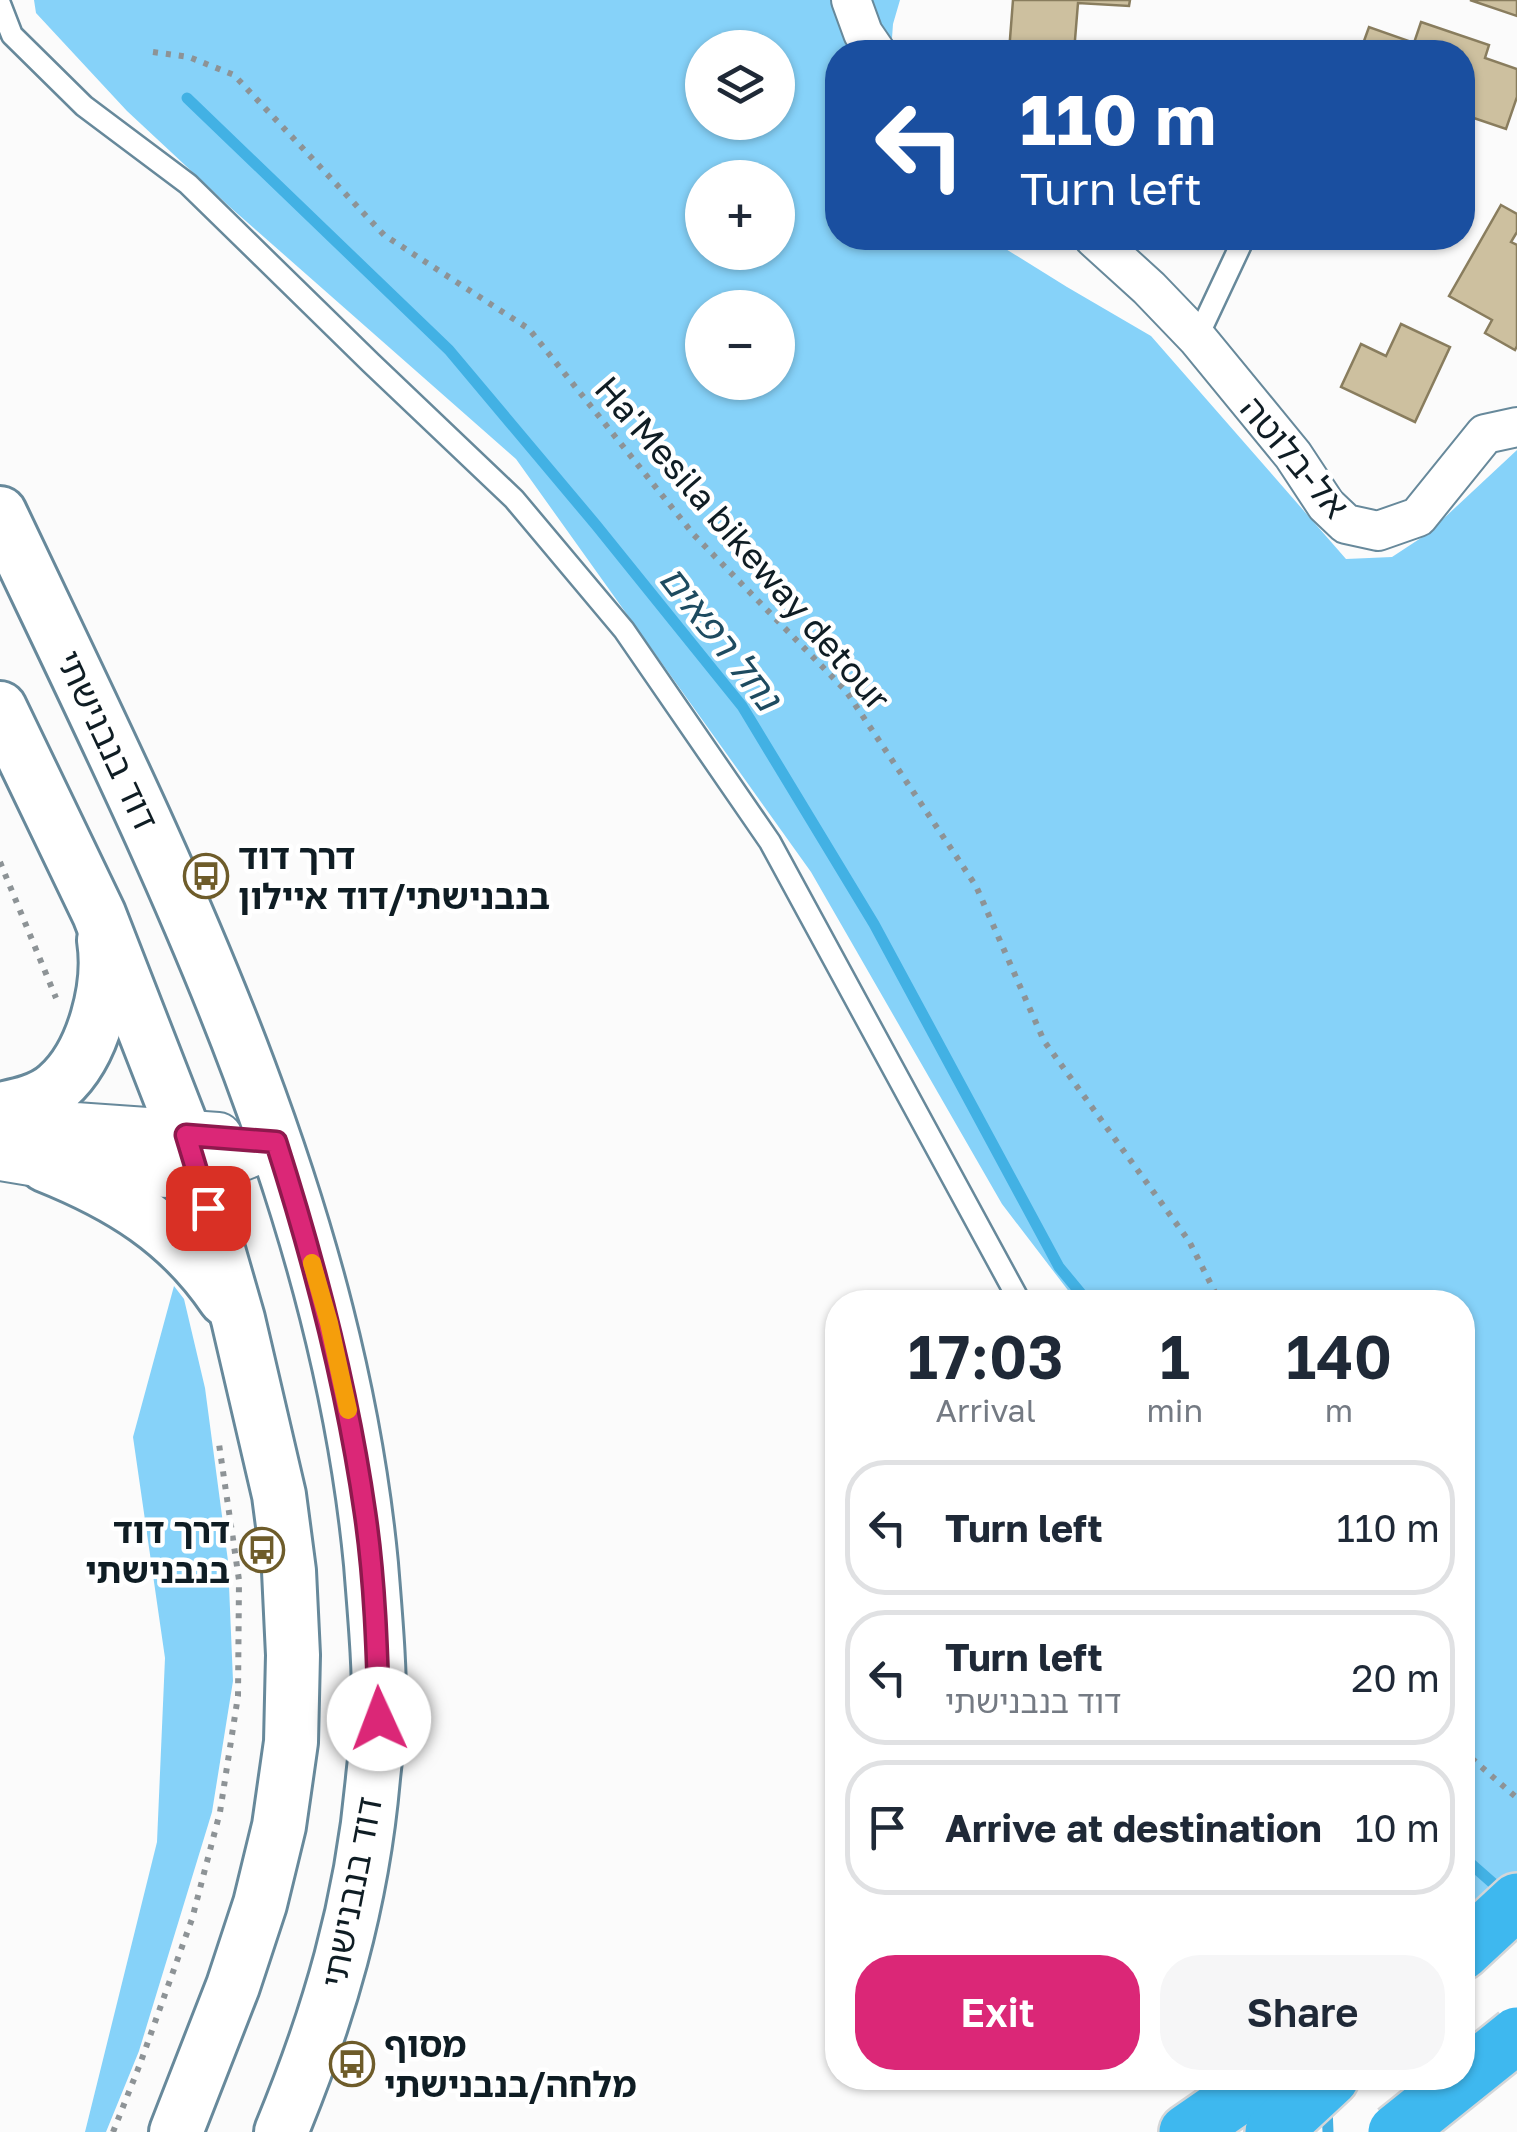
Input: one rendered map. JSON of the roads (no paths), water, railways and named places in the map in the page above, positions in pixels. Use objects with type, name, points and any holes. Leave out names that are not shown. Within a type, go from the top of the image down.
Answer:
[{"type":"highway","points":[[1475,1930],[1516,1902]]},
{"type":"highway","points":[[1475,1940],[1516,1902]]},
{"type":"highway","points":[[1475,2065],[1517,2035]]},
{"type":"highway","points":[[1187,2132],[1248,2090]]},
{"type":"highway","points":[[1274,2132],[1318,2090]]},
{"type":"highway","points":[[1409,2111],[1439,2090]]},
{"type":"main road","name":"דוד בנבנישתי","points":[[0,514],[154,837],[202,948],[276,1142],[329,1323],[350,1419],[376,1620],[379,1719],[371,1808],[356,1900],[338,1974],[311,2060],[281,2132]]},
{"type":"main road","points":[[0,708],[99,914],[192,1154],[238,1319],[279,1495],[290,1571],[291,1742],[279,1826],[260,1904],[233,1986],[176,2132]]},
{"type":"main road","points":[[0,1112],[45,1096],[58,1086],[91,1036],[105,978],[99,914]]},
{"type":"main road","points":[[22,1160],[100,1189],[155,1223],[213,1282],[238,1319]]},
{"type":"street","points":[[851,0],[868,40]]},
{"type":"street","name":"אל-בלוטה","points":[[1107,250],[1198,338],[1292,455],[1326,505],[1346,524],[1378,531],[1418,517],[1484,434],[1517,427]]},
{"type":"street","points":[[0,1112],[192,1154]]},
{"type":"street","points":[[22,1160],[120,1173],[192,1154],[276,1142]]},
{"type":"lane","points":[[0,4],[12,36],[84,106],[188,184],[514,499],[624,630],[770,842],[1013,1290]]},
{"type":"lane","points":[[1198,338],[1238,250]]},
{"type":"lane","points":[[1409,2111],[1419,2132]]},
{"type":"waterway","name":"נחל רפאים","points":[[187,98],[449,350],[742,706],[874,924],[1059,1267],[1078,1290]]},
{"type":"waterway","name":"נחל רפאים","points":[[1475,1867],[1504,1893]]},
{"type":"waterway","name":"נחל רפאים","points":[[1327,2107],[1328,2132]]},
{"type":"place","name":"דרך דוד בנבנישתי/דוד איילון","points":[[206,876]]},
{"type":"place","name":"דרך דוד בנבנישתי","points":[[262,1550]]},
{"type":"place","name":"מסוף מלחה/בנבנישתי","points":[[352,2064]]}]
